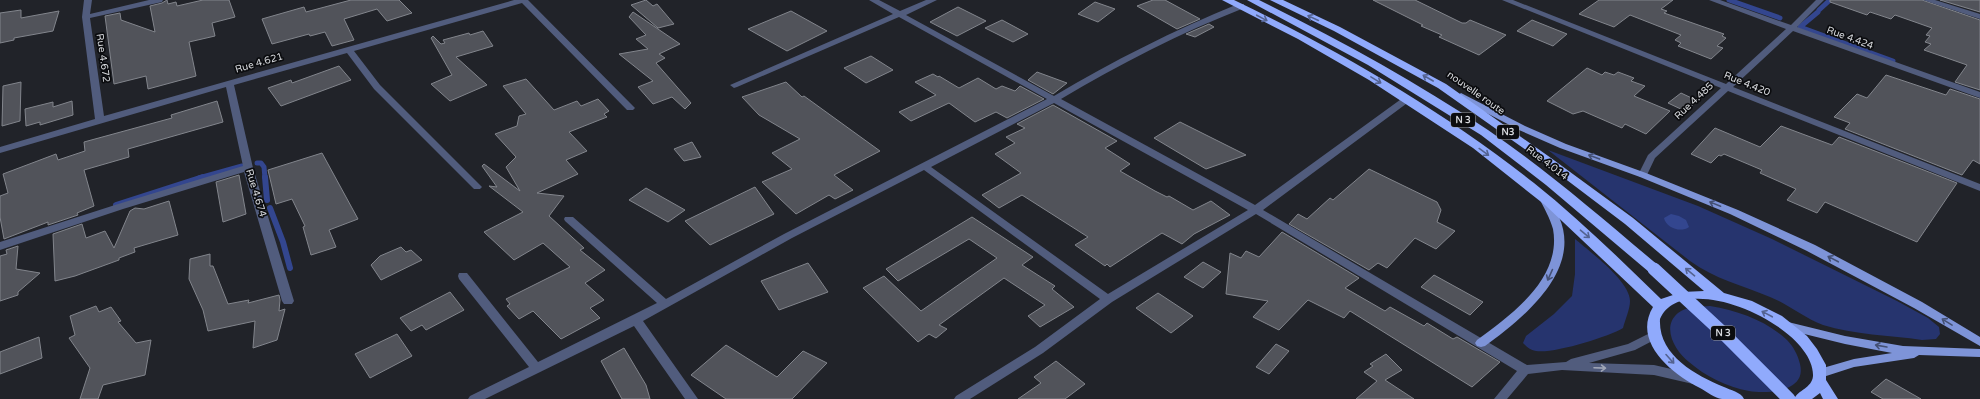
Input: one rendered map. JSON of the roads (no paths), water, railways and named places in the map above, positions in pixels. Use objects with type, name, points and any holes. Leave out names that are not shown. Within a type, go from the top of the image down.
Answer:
[{"type":"highway","points":[[1227,0],[1350,64],[1407,98],[1511,171],[1591,238],[1660,306]]},
{"type":"highway","name":"Rue 4.014","points":[[1252,0],[1351,50],[1485,133],[1567,194],[1654,269],[1722,332],[1789,399]]},
{"type":"highway","name":"nouvelle route","points":[[1275,0],[1338,29],[1442,86],[1547,160],[1629,221],[1720,297]]},
{"type":"highway","points":[[1737,399],[1715,391],[1695,380],[1676,366],[1662,350],[1654,335],[1653,319],[1660,306],[1675,298],[1695,294],[1720,297],[1743,303],[1761,310],[1788,326],[1812,352],[1816,358],[1820,377],[1831,399]]},
{"type":"highway","points":[[1801,399],[1811,394],[1820,377]]},
{"type":"main road","points":[[1442,86],[1522,128],[1563,146],[1643,175],[1734,212],[1811,248],[1918,305],[1980,342]]},
{"type":"main road","points":[[1481,343],[1524,310],[1546,283],[1554,266],[1559,244],[1557,227],[1544,198]]},
{"type":"main road","points":[[1788,326],[1840,339],[1904,350],[1980,352]]},
{"type":"main road","points":[[1820,377],[1854,362],[1947,350]]},
{"type":"street","name":"Rue 4.672","points":[[88,0],[86,17],[100,120]]},
{"type":"street","points":[[86,17],[159,0]]},
{"type":"street","points":[[524,0],[630,108]]},
{"type":"street","name":"Rue 4.621","points":[[0,150],[229,83],[524,0]]},
{"type":"street","points":[[873,0],[1256,210],[1525,370],[1562,366],[1654,370],[1695,380]]},
{"type":"street","points":[[734,85],[933,0]]},
{"type":"street","name":"Rue 4.420","points":[[1506,0],[1980,188]]},
{"type":"street","name":"Rue 4.424","points":[[1713,0],[1980,95]]},
{"type":"street","name":"Rue 4.485","points":[[1643,175],[1651,157],[1792,28],[1820,0]]},
{"type":"street","points":[[1927,0],[1980,17]]},
{"type":"street","points":[[474,399],[493,395],[537,368],[636,320],[788,236],[1055,99],[1099,72],[1205,20],[1241,6]]},
{"type":"street","points":[[348,50],[377,87],[477,187]]},
{"type":"street","name":"Rue 4.674","points":[[229,83],[248,168],[288,301]]},
{"type":"street","points":[[960,399],[1039,350],[1108,299],[1256,210],[1407,98]]},
{"type":"street","points":[[924,166],[1108,299]]},
{"type":"street","points":[[0,246],[119,207],[248,168]]},
{"type":"street","points":[[570,219],[665,304]]},
{"type":"street","points":[[463,276],[537,368]]},
{"type":"street","points":[[636,320],[692,399]]},
{"type":"street","points":[[1562,366],[1631,346],[1654,335]]},
{"type":"street","points":[[1500,399],[1525,370]]},
{"type":"waterway","points":[[1729,0],[1780,18]]},
{"type":"waterway","points":[[1819,10],[1830,0]]},
{"type":"waterway","points":[[1818,12],[1800,27],[1893,61]]},
{"type":"waterway","points":[[257,163],[261,163],[264,167],[265,178]]},
{"type":"waterway","points":[[199,178],[242,166]]},
{"type":"waterway","points":[[116,205],[203,177]]},
{"type":"waterway","points":[[265,177],[267,200]]},
{"type":"waterway","points":[[270,208],[283,242],[290,268]]}]
